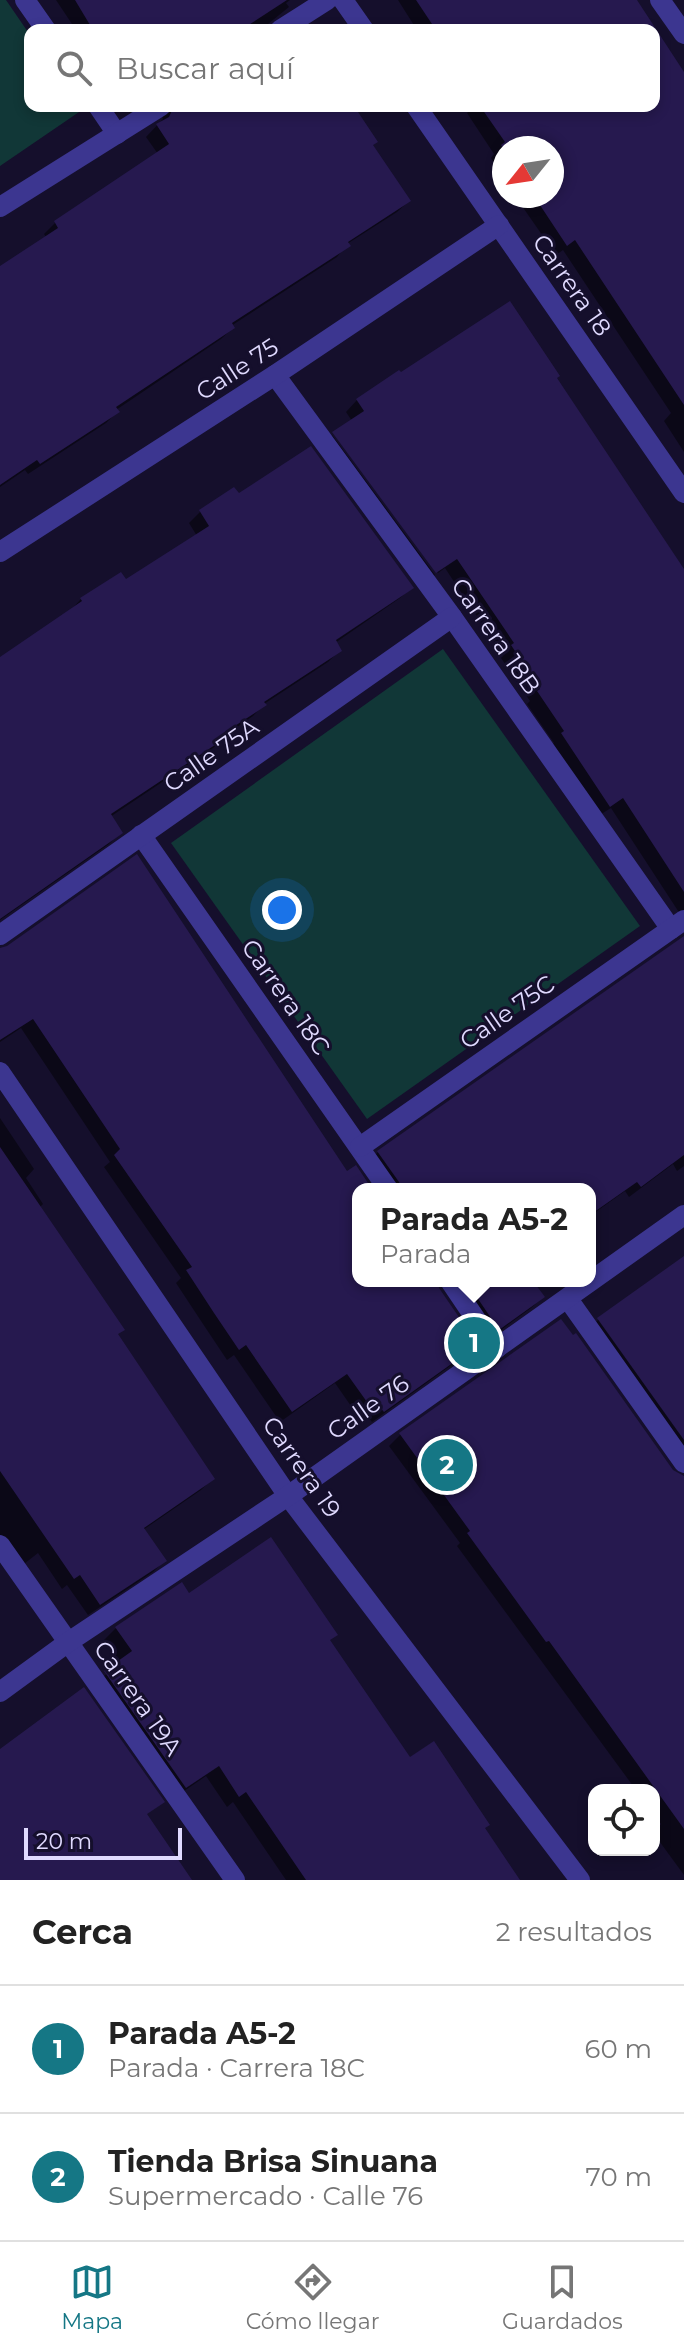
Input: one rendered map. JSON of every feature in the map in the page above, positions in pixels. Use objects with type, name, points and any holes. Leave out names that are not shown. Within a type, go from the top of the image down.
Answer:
[{"type":"street","points":[[25,0],[42,24]]},
{"type":"street","points":[[289,24],[327,0]]},
{"type":"street","points":[[343,0],[360,24]]},
{"type":"street","points":[[660,0],[684,34]]},
{"type":"street","points":[[102,112],[117,134]]},
{"type":"street","points":[[0,207],[152,112]]},
{"type":"street","name":"Carrera 18","points":[[420,112],[684,493]]},
{"type":"street","name":"Calle 75","points":[[0,552],[275,375],[499,225]]},
{"type":"street","name":"Carrera 18B","points":[[275,375],[678,925]]},
{"type":"street","name":"Calle 75A","points":[[0,935],[452,617]]},
{"type":"street","name":"Carrera 18C","points":[[141,835],[384,1183]]},
{"type":"street","name":"Calle 75C","points":[[360,1147],[678,925]]},
{"type":"street","name":"Carrera 19","points":[[0,1072],[288,1496],[580,1880]]},
{"type":"street","name":"Calle 76","points":[[596,1279],[684,1215]]},
{"type":"street","points":[[454,1287],[496,1349]]},
{"type":"street","name":"Calle 76","points":[[0,1692],[67,1643],[288,1496],[585,1287]]},
{"type":"street","points":[[568,1299],[684,1463]]},
{"type":"street","name":"Carrera 19A","points":[[0,1545],[235,1880]]},
{"type":"green space","points":[[0,0],[6,0],[24,26],[24,112],[79,112],[0,166]]},
{"type":"green space","points":[[443,649],[640,926],[367,1119],[171,843]]},
{"type":"building","points":[[75,0],[287,0],[250,24],[89,24]]},
{"type":"building","points":[[416,0],[637,0],[653,24],[432,24]]},
{"type":"building","points":[[660,35],[684,72],[684,405],[575,240],[567,246],[542,208],[564,208],[564,136],[501,136],[484,112],[660,112]]},
{"type":"building","points":[[171,112],[358,112],[378,142],[373,145],[411,201],[348,242],[351,246],[232,323],[235,328],[116,407],[120,412],[40,464],[37,460],[0,485],[0,266],[58,228],[54,221],[169,144],[156,124],[169,117]]},
{"type":"building","points":[[510,301],[560,376],[557,378],[684,569],[684,892],[623,798],[610,807],[561,733],[564,731],[511,645],[514,643],[457,559],[436,573],[332,432],[364,411],[356,399]]},
{"type":"building","points":[[311,446],[414,588],[336,640],[342,651],[264,702],[267,705],[227,731],[230,735],[111,814],[123,833],[0,919],[0,657],[121,572],[126,579],[209,526],[199,510],[234,487],[239,493]]},
{"type":"building","points":[[137,854],[347,1171],[356,1165],[368,1183],[352,1183],[352,1287],[439,1287],[478,1345],[384,1412],[378,1405],[372,1409],[347,1374],[292,1412],[246,1345],[239,1350],[214,1313],[186,1270],[192,1267],[114,1155],[120,1149],[33,1019],[0,1040],[0,948]]},
{"type":"building","points":[[684,936],[684,1155],[641,1187],[637,1182],[596,1211],[596,1183],[399,1183],[377,1151]]},
{"type":"building","points":[[0,1147],[125,1330],[118,1334],[215,1479],[144,1528],[167,1561],[100,1605],[80,1575],[74,1579],[0,1471]]},
{"type":"building","points":[[684,1256],[684,1440],[597,1318]]},
{"type":"building","points":[[470,1287],[538,1287],[545,1297],[499,1330]]},
{"type":"building","points":[[561,1319],[573,1335],[576,1333],[673,1470],[684,1476],[684,1829],[660,1796],[660,1784],[652,1784],[549,1641],[546,1642],[399,1433]]},
{"type":"building","points":[[271,1537],[338,1635],[330,1640],[410,1757],[434,1741],[490,1825],[485,1828],[520,1880],[306,1880],[246,1792],[239,1797],[219,1766],[186,1788],[104,1671],[132,1651],[115,1627],[182,1582],[189,1593]]},
{"type":"building","points":[[84,1687],[165,1802],[147,1814],[192,1880],[0,1880],[0,1749]]},
{"type":"place","name":"Parada A5-2","points":[[474,1343]]},
{"type":"place","name":"Tienda Brisa Sinuana","points":[[447,1465]]}]
